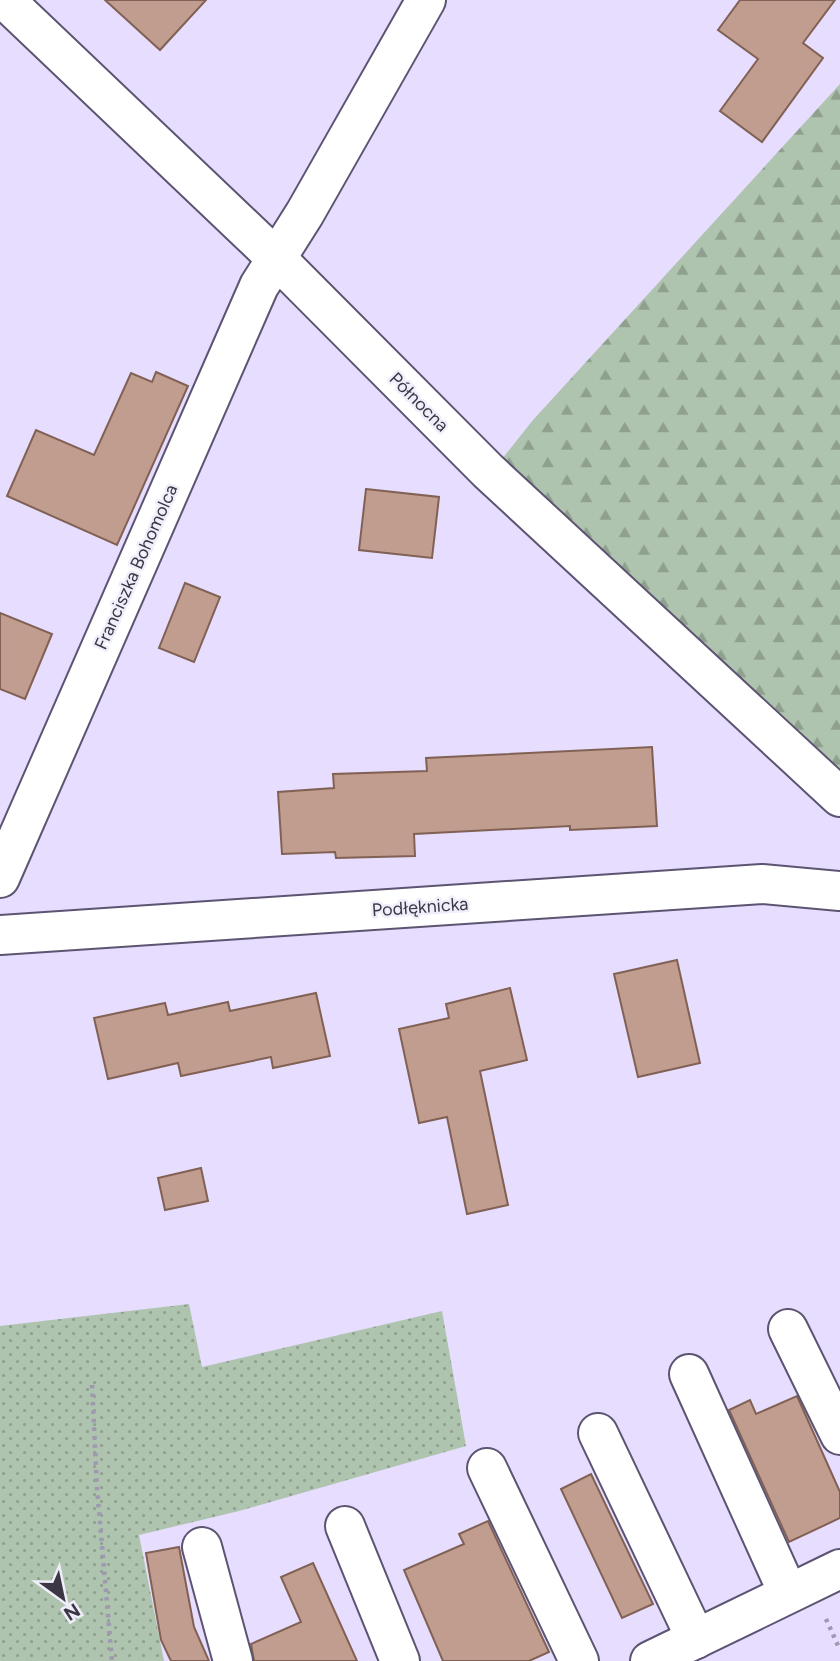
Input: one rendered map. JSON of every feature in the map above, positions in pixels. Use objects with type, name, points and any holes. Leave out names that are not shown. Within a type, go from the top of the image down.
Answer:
[{"type":"street","name":"Północna","points":[[5,0],[276,258],[488,471],[840,797]]},
{"type":"street","name":"Franciszka Bohomolca","points":[[0,878],[259,286],[305,213],[426,0]]},
{"type":"street","name":"Podłęknicka","points":[[0,935],[762,884],[840,891]]},
{"type":"street","points":[[788,1329],[840,1435]]},
{"type":"street","points":[[689,1374],[788,1593]]},
{"type":"street","points":[[598,1433],[696,1639]]},
{"type":"street","points":[[487,1468],[579,1661]]},
{"type":"street","points":[[345,1526],[400,1661]]},
{"type":"street","points":[[202,1546],[233,1661]]},
{"type":"street","points":[[650,1661],[840,1569]]},
{"type":"path","points":[[92,1385],[97,1488],[112,1661]]},
{"type":"green space","points":[[840,84],[840,769],[502,459],[533,420]]},
{"type":"green space","points":[[189,1304],[202,1367],[442,1311],[466,1446],[239,1511],[139,1535],[164,1661],[0,1661],[0,1326]]},
{"type":"building","points":[[105,0],[206,0],[160,50]]},
{"type":"building","points":[[740,0],[835,0],[803,43],[823,58],[762,142],[720,111],[758,59],[718,30]]},
{"type":"building","points":[[156,372],[188,386],[117,545],[7,496],[36,430],[94,455],[131,373],[152,382]]},
{"type":"building","points":[[366,489],[439,497],[432,558],[359,550]]},
{"type":"building","points":[[185,583],[220,597],[194,662],[159,648]]},
{"type":"building","points":[[0,613],[52,634],[25,699],[0,689]]},
{"type":"building","points":[[652,747],[657,826],[570,830],[570,826],[414,834],[415,856],[336,858],[335,852],[282,854],[278,792],[334,788],[333,774],[427,771],[426,758]]},
{"type":"building","points":[[677,960],[700,1063],[638,1077],[614,974]]},
{"type":"building","points":[[510,988],[527,1060],[480,1071],[508,1205],[467,1214],[447,1117],[419,1123],[399,1029],[449,1018],[446,1004]]},
{"type":"building","points":[[316,993],[330,1056],[273,1068],[271,1057],[181,1076],[178,1063],[108,1079],[94,1018],[165,1003],[168,1015],[228,1002],[230,1011]]},
{"type":"building","points":[[201,1168],[208,1201],[165,1210],[158,1178]]},
{"type":"building","points":[[797,1396],[840,1492],[840,1518],[789,1542],[729,1410],[750,1400],[756,1414]]},
{"type":"building","points":[[591,1474],[653,1604],[622,1618],[561,1489]]},
{"type":"building","points":[[488,1521],[549,1652],[529,1661],[443,1661],[404,1570],[464,1544],[459,1534]]},
{"type":"building","points":[[179,1547],[194,1627],[209,1661],[171,1661],[161,1640],[146,1553]]},
{"type":"building","points":[[313,1563],[357,1661],[254,1661],[251,1644],[301,1622],[281,1577]]}]
